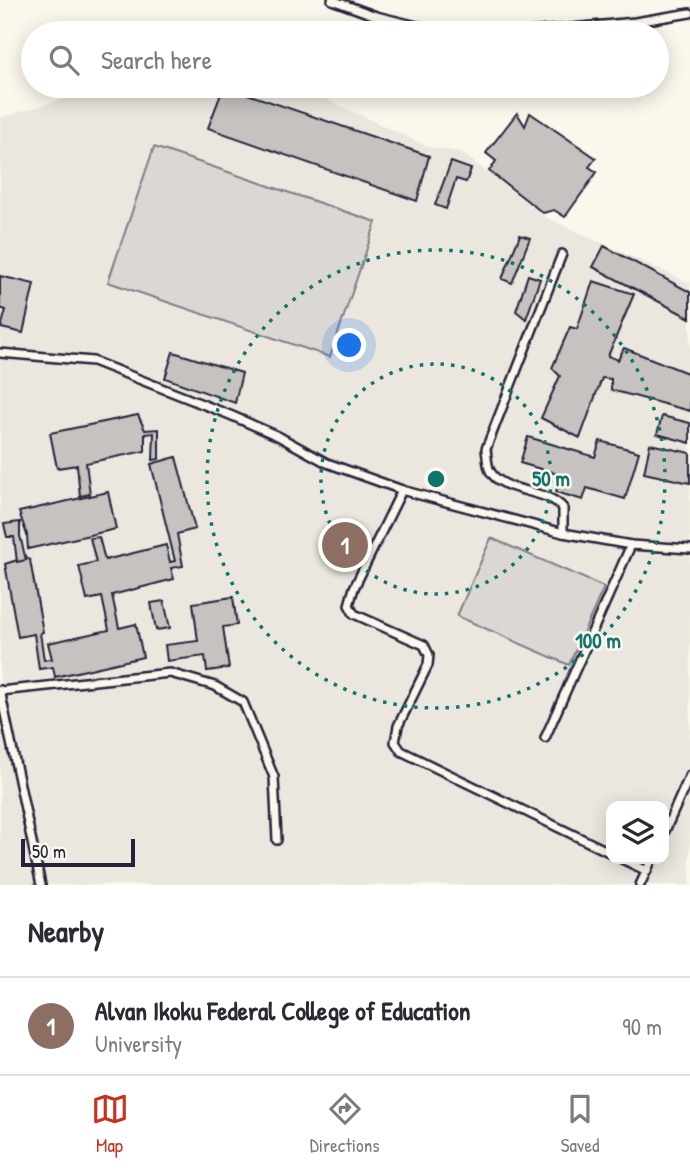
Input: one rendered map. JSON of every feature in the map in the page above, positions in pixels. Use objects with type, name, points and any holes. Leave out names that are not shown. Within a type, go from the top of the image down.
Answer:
[{"type":"lane","points":[[332,0],[397,21]]},
{"type":"lane","points":[[641,21],[690,13]]},
{"type":"lane","points":[[562,254],[486,449],[490,470],[498,479],[519,489],[557,500],[563,508],[563,533]]},
{"type":"lane","points":[[0,353],[93,361],[230,415],[278,436],[327,463],[402,490],[563,533],[631,545],[690,549]]},
{"type":"lane","points":[[402,490],[354,588],[349,605],[354,614],[424,645],[429,654],[428,665],[398,726],[395,742],[401,751],[606,851]]},
{"type":"lane","points":[[545,738],[631,545]]},
{"type":"lane","points":[[41,885],[0,690],[170,673],[215,686],[243,702],[274,777],[277,840]]},
{"type":"lane","points":[[669,822],[690,775]]},
{"type":"lane","points":[[632,864],[647,871]]},
{"type":"lane","points":[[640,885],[650,864]]},
{"type":"shaded area","points":[[71,98],[324,98],[429,147],[461,152],[547,218],[690,283],[690,885],[0,885],[0,118]]},
{"type":"shaded area","points":[[154,147],[376,222],[330,357],[108,282]]},
{"type":"shaded area","points":[[491,538],[604,587],[569,665],[457,616]]},
{"type":"building","points":[[219,98],[259,98],[429,156],[417,201],[208,128]]},
{"type":"building","points":[[517,113],[525,126],[530,113],[596,158],[589,167],[597,172],[565,217],[554,210],[543,213],[489,171],[496,161],[486,153]]},
{"type":"building","points":[[451,162],[471,169],[466,182],[456,179],[446,209],[435,205]]},
{"type":"building","points":[[520,235],[530,238],[512,283],[502,279]]},
{"type":"building","points":[[604,246],[690,292],[690,318],[593,267]]},
{"type":"building","points":[[528,275],[540,279],[526,319],[516,311]]},
{"type":"building","points":[[0,276],[34,284],[23,333],[1,328],[6,310],[0,308]]},
{"type":"building","points":[[593,281],[634,294],[608,356],[618,360],[624,348],[690,374],[690,411],[611,390],[611,379],[602,378],[580,438],[541,418],[560,376],[552,368],[570,327],[577,329]]},
{"type":"building","points":[[173,352],[242,373],[235,403],[165,378]]},
{"type":"building","points":[[138,415],[145,430],[159,429],[159,459],[153,460],[154,433],[145,434],[145,451],[86,463],[90,494],[80,496],[77,465],[57,468],[50,433]]},
{"type":"building","points":[[662,416],[690,423],[690,443],[657,434]]},
{"type":"building","points":[[528,437],[595,457],[600,441],[639,452],[625,499],[587,488],[583,500],[556,492],[561,475],[520,463]]},
{"type":"building","points":[[650,444],[690,453],[690,483],[644,473]]},
{"type":"building","points":[[176,457],[195,529],[177,534],[183,566],[171,568],[174,579],[112,595],[119,628],[136,624],[143,657],[55,677],[53,667],[39,669],[34,634],[18,637],[5,564],[26,557],[30,560],[43,632],[40,633],[44,660],[52,659],[48,643],[109,630],[102,597],[87,600],[79,566],[96,562],[90,538],[99,537],[105,560],[166,545],[170,562],[175,561],[151,464]]},
{"type":"building","points":[[108,492],[116,529],[28,549],[27,535],[19,512]]},
{"type":"building","points":[[20,522],[20,536],[26,560],[17,562],[14,537],[7,537],[4,524]]},
{"type":"building","points":[[233,597],[237,625],[223,627],[229,668],[207,671],[205,656],[167,661],[165,645],[198,641],[193,603]]},
{"type":"building","points":[[164,601],[170,628],[156,630],[151,603]]},
{"type":"place","name":"Alvan Ikoku Federal College of Education","points":[[345,545]]}]
